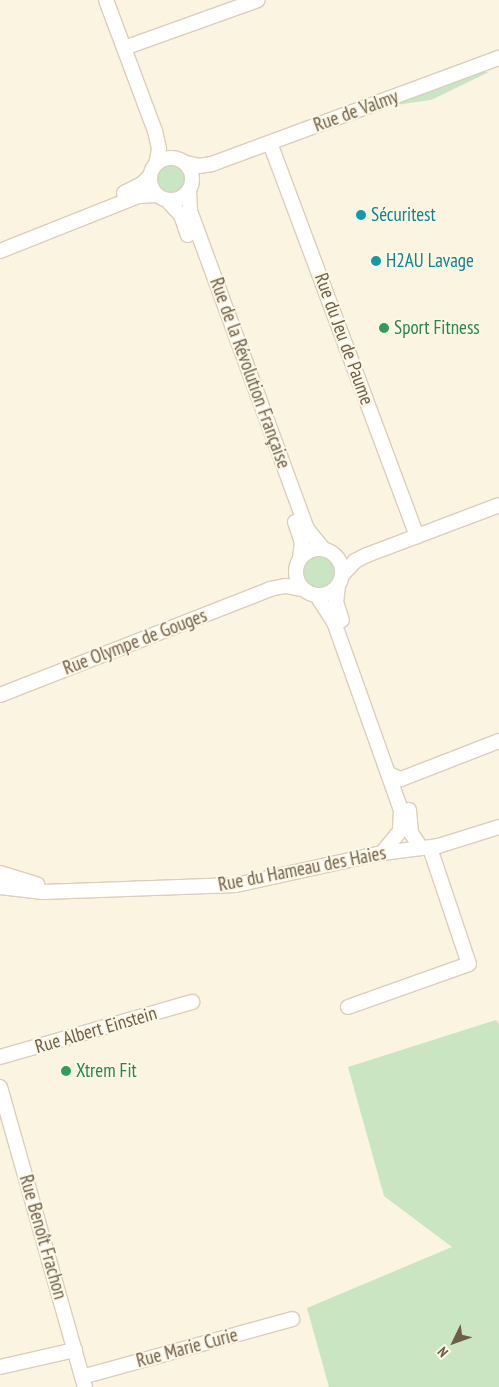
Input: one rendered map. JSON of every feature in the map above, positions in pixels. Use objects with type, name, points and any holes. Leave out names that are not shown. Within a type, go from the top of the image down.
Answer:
[{"type":"street","points":[[106,0],[155,131],[159,149],[151,186],[162,197]]},
{"type":"street","points":[[124,48],[258,0]]},
{"type":"street","name":"Rue de Valmy","points":[[181,160],[199,166],[212,164],[499,58]]},
{"type":"street","points":[[0,251],[138,196],[178,199],[191,185],[181,160],[155,131]]},
{"type":"street","name":"Rue du Jeu de Paume","points":[[270,143],[417,536]]},
{"type":"street","points":[[0,242],[136,188],[165,158],[181,160]]},
{"type":"street","name":"Rue de Valmy","points":[[191,185],[212,164]]},
{"type":"street","name":"Rue de la Révolution Française","points":[[191,185],[190,211],[307,529],[327,551]]},
{"type":"street","name":"Rue de la Révolution Française","points":[[162,197],[181,215],[299,533],[302,546],[298,563]]},
{"type":"street","points":[[348,1007],[469,964],[425,848],[411,833],[409,805],[334,622],[317,596],[302,589],[296,578],[298,563],[312,550],[350,556],[367,554],[499,505]]},
{"type":"street","points":[[327,551],[340,563],[337,606],[396,777],[402,821],[395,839],[382,853]]},
{"type":"street","points":[[317,596],[327,594],[367,554]]},
{"type":"street","name":"Rue Olympe de Gouges","points":[[270,590],[298,563]]},
{"type":"street","name":"Rue Olympe de Gouges","points":[[0,695],[270,590],[286,586],[302,589]]},
{"type":"street","points":[[396,777],[499,741]]},
{"type":"street","name":"Rue du Hameau des Haies","points":[[0,887],[34,892],[231,886],[382,853],[425,848],[499,827]]},
{"type":"street","name":"Rue du Hameau des Haies","points":[[0,873],[21,881],[72,890]]},
{"type":"street","name":"Rue Albert Einstein","points":[[0,1057],[192,1002]]},
{"type":"street","name":"Rue Benoît Frachon","points":[[0,1087],[83,1382]]},
{"type":"street","name":"Rue Marie Curie","points":[[83,1382],[292,1319]]},
{"type":"street","points":[[0,1367],[75,1350]]},
{"type":"green space","points":[[478,72],[489,72],[431,100],[389,106]]},
{"type":"green space","points":[[171,164],[181,169],[186,179],[181,189],[171,194],[161,189],[156,179],[161,169]]},
{"type":"green space","points":[[319,555],[331,560],[336,572],[331,584],[319,589],[307,584],[302,572],[307,560]]},
{"type":"green space","points":[[496,1020],[499,1024],[499,1387],[329,1387],[307,1308],[452,1247],[384,1196],[348,1067]]},
{"type":"place","name":"Sécuritest","points":[[361,215]]},
{"type":"place","name":"H2AU Lavage","points":[[376,261]]},
{"type":"place","name":"Sport Fitness","points":[[384,328]]},
{"type":"place","name":"Xtrem Fit","points":[[66,1071]]}]
